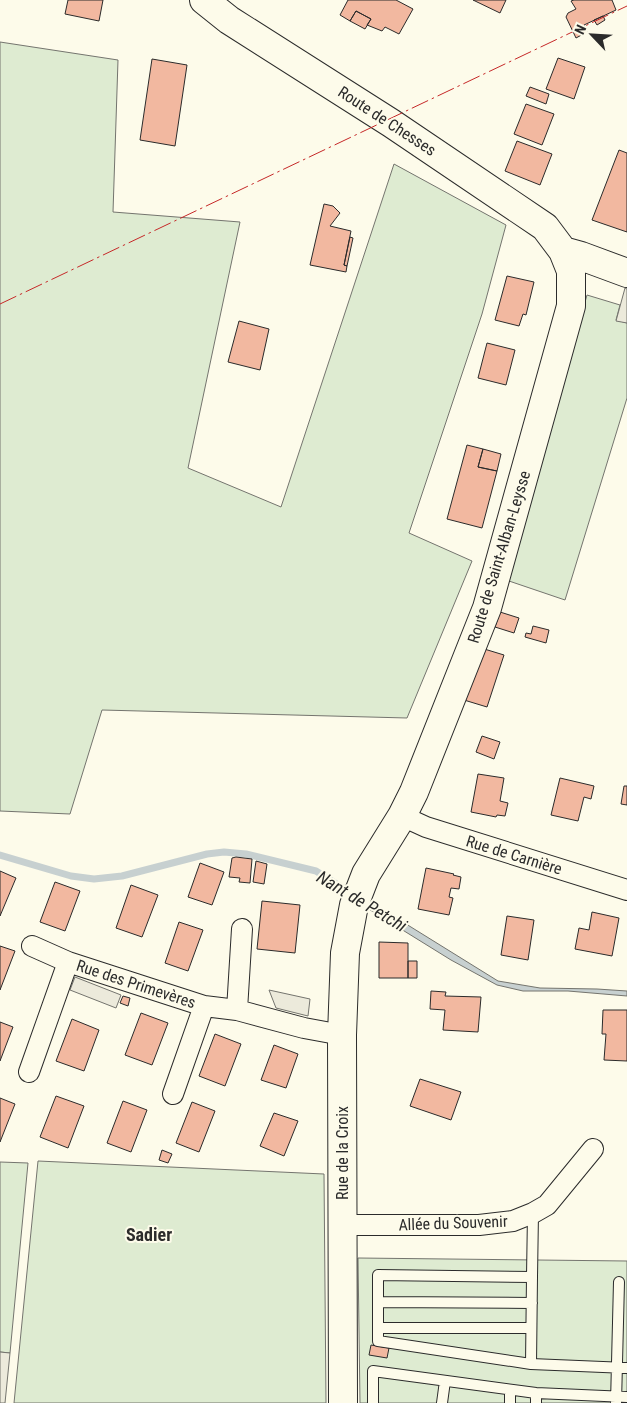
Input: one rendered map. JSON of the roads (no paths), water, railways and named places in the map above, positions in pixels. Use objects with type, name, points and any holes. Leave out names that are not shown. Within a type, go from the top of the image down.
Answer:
[{"type":"main road","name":"Route de Chesses","points":[[204,0],[228,20],[391,123],[515,206],[545,227],[563,251]]},
{"type":"main road","points":[[563,251],[627,273]]},
{"type":"main road","name":"Route de Saint-Alban-Leysse","points":[[357,896],[366,874],[402,816],[414,792],[487,608],[571,306],[571,271],[563,251]]},
{"type":"main road","name":"Rue de la Croix","points":[[343,1403],[342,1035],[345,953],[357,896]]},
{"type":"street","name":"Rue de Carnière","points":[[402,816],[426,827],[627,890]]},
{"type":"street","points":[[237,1010],[242,929]]},
{"type":"street","name":"Rue des Primevères","points":[[32,946],[68,962],[204,1006],[237,1010],[304,1028],[342,1035]]},
{"type":"street","name":"Rue des Primevères","points":[[29,1072],[68,962]]},
{"type":"street","name":"Rue des Primevères","points":[[173,1094],[204,1006]]},
{"type":"street","name":"Allée du Souvenir","points":[[343,1225],[479,1225],[513,1221],[547,1205],[593,1149]]},
{"type":"lane","points":[[531,1364],[533,1213]]},
{"type":"lane","points":[[532,1277],[378,1276],[378,1341],[531,1364],[622,1368]]},
{"type":"lane","points":[[374,1403],[373,1371],[510,1390],[536,1398],[620,1399],[622,1368],[618,1282]]},
{"type":"lane","points":[[378,1302],[532,1303]]},
{"type":"lane","points":[[378,1328],[531,1328]]},
{"type":"lane","points":[[442,1403],[445,1381]]},
{"type":"lane","points":[[510,1390],[510,1403]]},
{"type":"water","points":[[361,896],[498,981],[540,988],[627,991],[627,996],[568,991],[523,991],[497,985],[451,960],[359,903]]},
{"type":"waterway","name":"Nant de Petchi","points":[[0,855],[71,876],[94,879],[122,876],[207,854],[224,852],[246,854],[316,871],[352,894]]},
{"type":"district","name":"Sadier","points":[[149,1234]]}]
